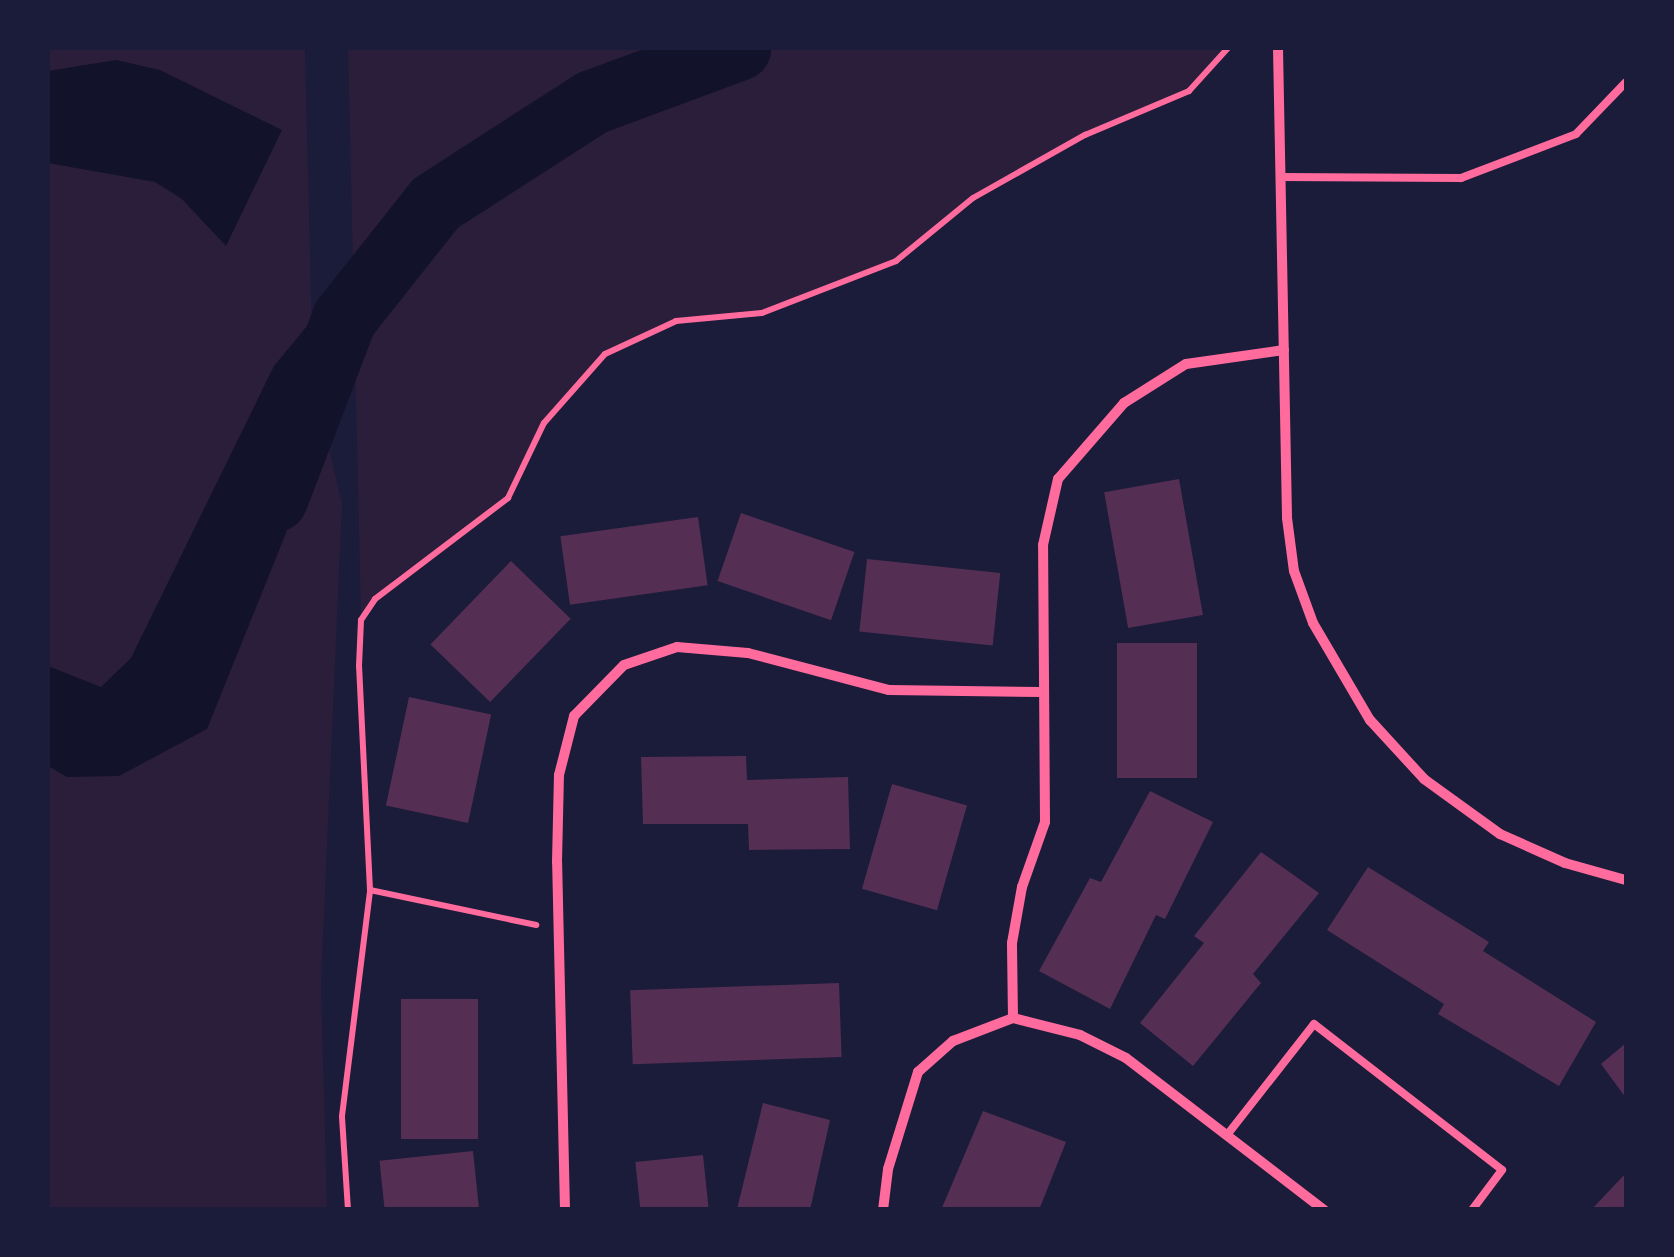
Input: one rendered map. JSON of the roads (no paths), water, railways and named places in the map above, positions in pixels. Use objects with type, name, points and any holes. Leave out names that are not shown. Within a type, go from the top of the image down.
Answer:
[{"type":"street","points":[[1278,48],[1284,350],[1294,572],[1336,668],[1370,720],[1424,780],[1500,834],[1565,863],[1626,880]]},
{"type":"street","points":[[1013,1018],[1012,944],[1022,888],[1045,822],[1040,692],[1043,544],[1058,480],[1124,403],[1186,364],[1284,350]]},
{"type":"street","points":[[565,1210],[558,929],[559,775],[574,716],[624,665],[677,646],[748,653],[889,690],[1040,692]]},
{"type":"street","points":[[884,1210],[904,1104],[918,1072],[953,1041],[1013,1018],[1080,1035],[1126,1058],[1324,1210]]},
{"type":"lane","points":[[1280,177],[1461,178],[1576,134],[1626,82]]},
{"type":"lane","points":[[1227,1135],[1314,1024],[1502,1170],[1472,1210]]},
{"type":"waterway","points":[[275,499],[344,318],[435,203],[592,102],[738,48]]}]
